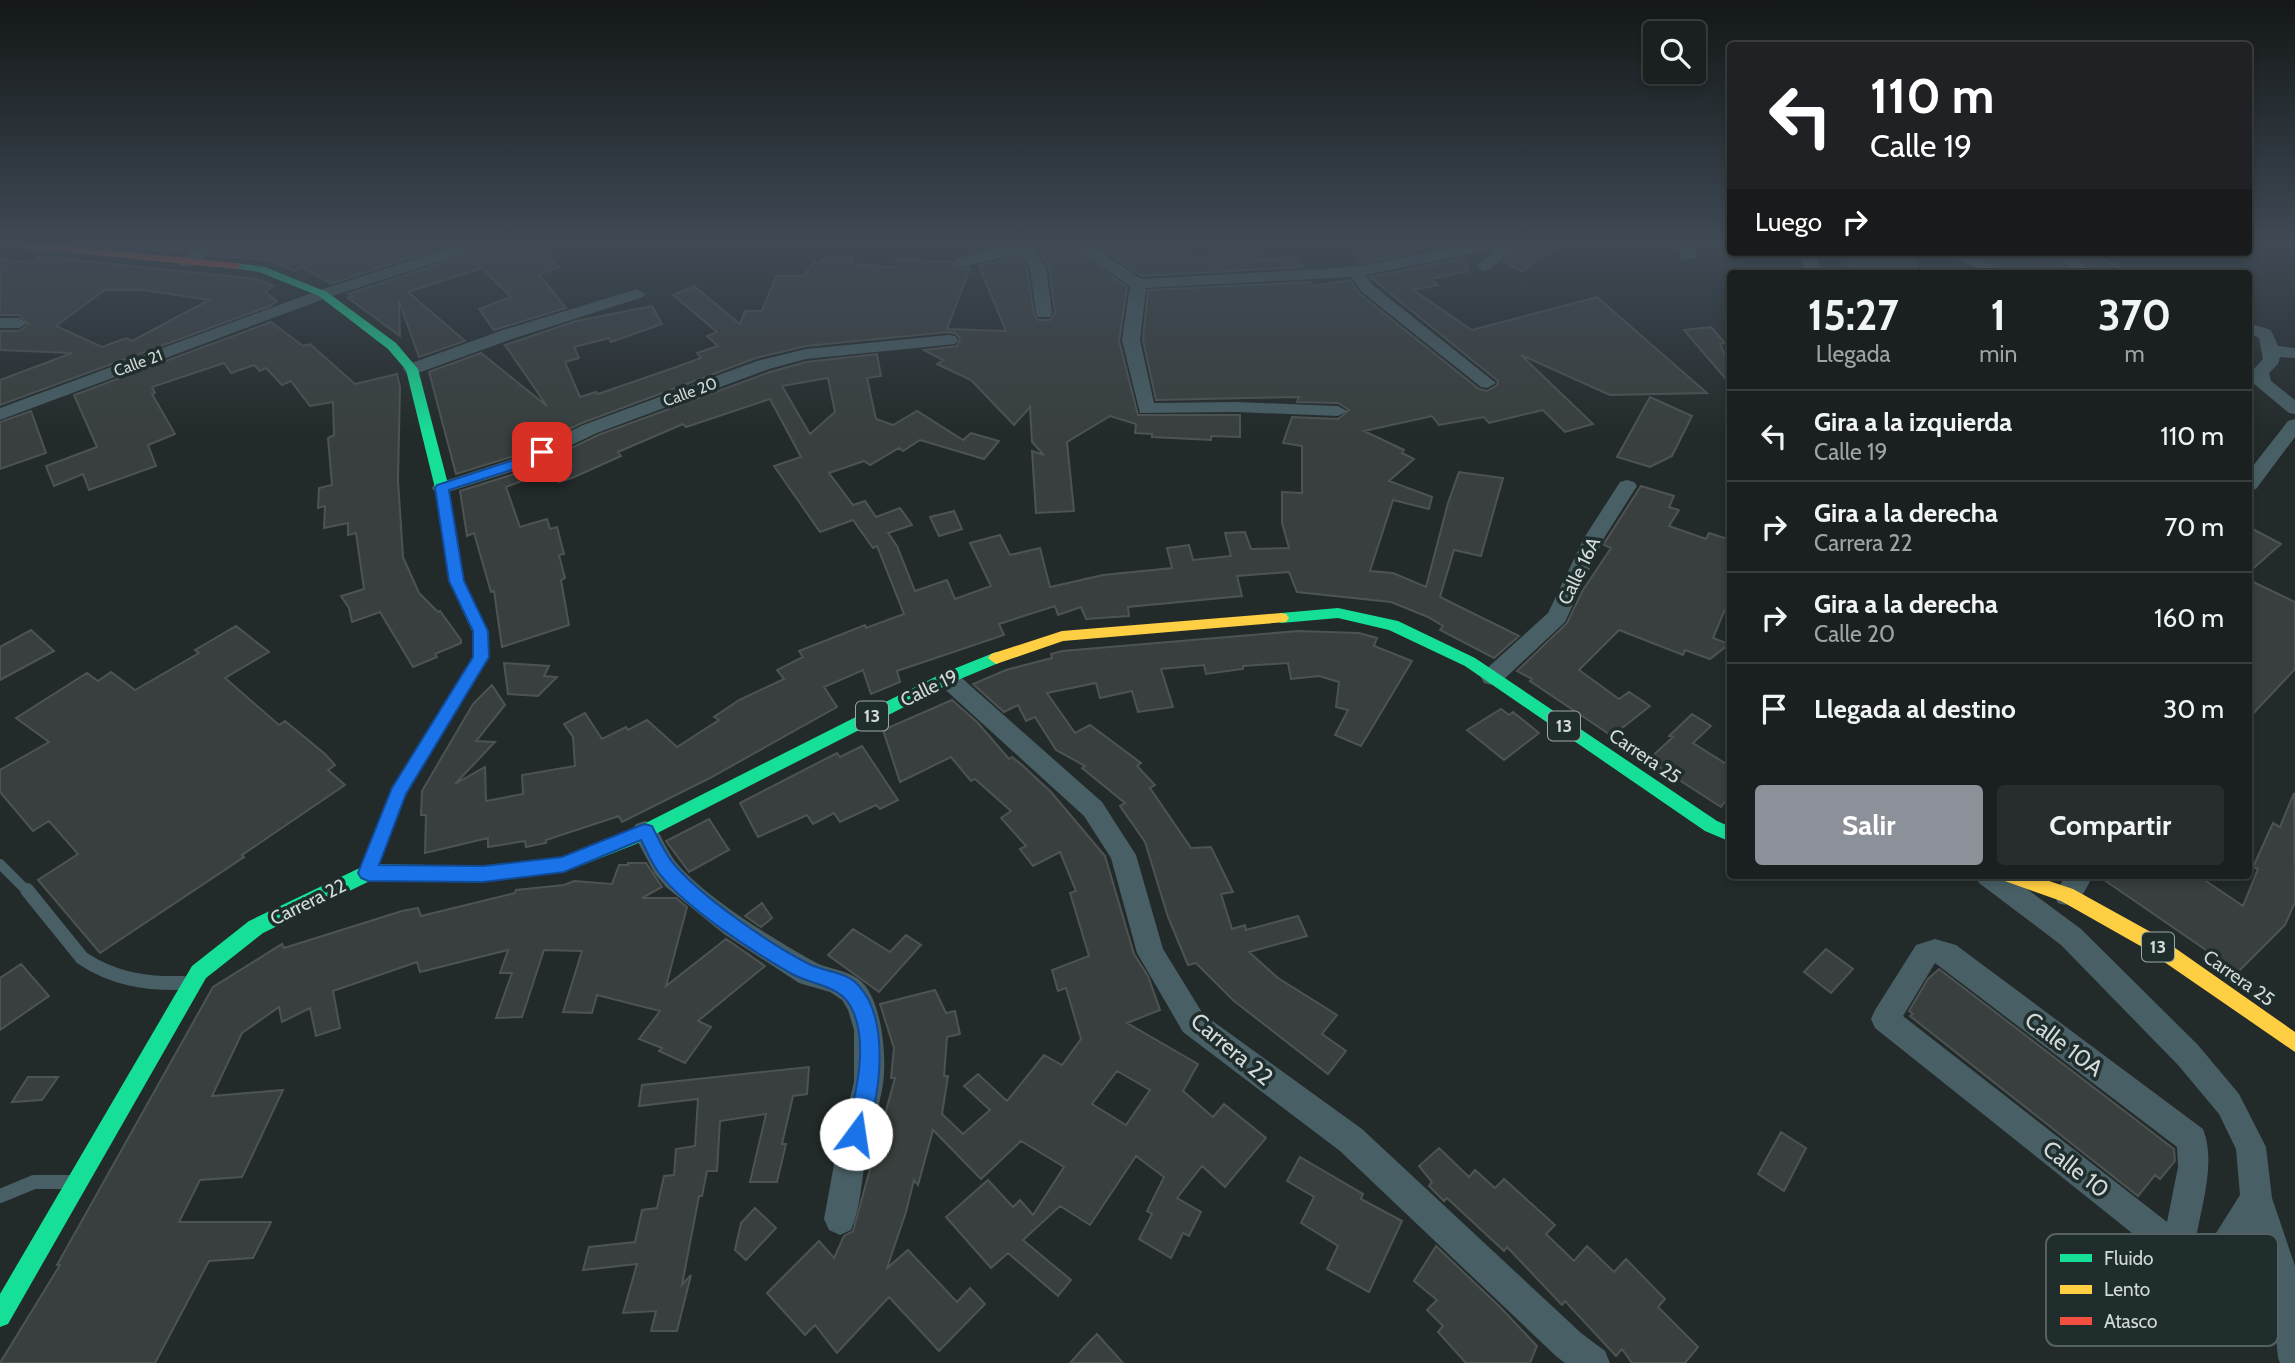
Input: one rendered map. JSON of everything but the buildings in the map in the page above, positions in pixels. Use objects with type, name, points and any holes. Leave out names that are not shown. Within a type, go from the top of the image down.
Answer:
[{"type":"main road","name":"Carrera 22","points":[[0,1315],[199,972],[256,926],[368,873],[398,792],[481,657],[480,631],[456,581],[442,488],[412,369],[392,346],[341,309]]},
{"type":"main road","name":"Calle 19","points":[[368,873],[483,874],[564,865],[645,831],[947,678],[1017,649],[1062,636],[1338,613],[1393,625]]},
{"type":"main road","name":"Carrera 25","points":[[1393,625],[1470,662],[1711,826],[1727,833]]},
{"type":"main road","name":"Carrera 25","points":[[2034,879],[2073,885],[2295,1043]]},
{"type":"street","name":"Calle 21","points":[[0,414],[286,309]]},
{"type":"street","points":[[412,369],[509,334],[592,309]]},
{"type":"street","points":[[1043,309],[1044,313]]},
{"type":"street","points":[[1135,309],[1131,340],[1146,410],[1236,407],[1338,411]]},
{"type":"street","points":[[1394,309],[1487,383]]},
{"type":"street","points":[[0,323],[19,323]]},
{"type":"street","points":[[2252,329],[2263,331],[2269,336],[2273,360],[2260,372],[2262,383],[2295,409]]},
{"type":"street","name":"Calle 20","points":[[442,488],[519,463],[590,429],[763,365],[806,354],[949,340]]},
{"type":"street","points":[[2271,351],[2295,353]]},
{"type":"street","points":[[2252,481],[2274,448],[2295,425]]},
{"type":"street","name":"Calle 16A","points":[[1492,677],[1557,617],[1594,538],[1627,486]]},
{"type":"street","name":"Carrera 22","points":[[947,678],[1093,809],[1123,855],[1151,953],[1193,1023],[1351,1140],[1569,1345],[1593,1363]]},
{"type":"street","points":[[645,831],[664,866],[675,879],[733,926],[770,952],[809,974],[837,982],[852,991],[861,1005],[869,1030],[869,1082],[850,1159],[840,1219]]},
{"type":"street","points":[[1993,879],[2071,937],[2189,1055],[2229,1104],[2251,1147],[2256,1198],[2269,1234]]},
{"type":"street","name":"Calle 10","points":[[1935,951],[1926,954],[1885,1018],[2158,1234]]},
{"type":"street","name":"Calle 10A","points":[[1935,951],[1946,954],[2192,1140]]},
{"type":"street","points":[[2181,1234],[2193,1167],[2192,1140]]},
{"type":"street","name":"Calle 10","points":[[2234,1234],[2256,1198]]},
{"type":"street","points":[[2278,1258],[2291,1293],[2295,1358]]},
{"type":"lane","points":[[0,864],[22,884],[92,967],[105,974],[136,982],[193,983]]},
{"type":"lane","points":[[0,1196],[34,1182],[77,1182]]},
{"type":"traffic: fast","points":[[342,309],[392,346],[412,369],[442,488],[456,581],[480,631],[480,638]]},
{"type":"traffic: fast","points":[[1281,618],[1338,613],[1393,625],[1470,662],[1711,826],[1727,833]]},
{"type":"traffic: fast","points":[[368,872],[483,874],[564,865],[630,839],[947,678],[996,658]]},
{"type":"traffic: fast","points":[[0,1316],[199,972],[256,927],[368,873]]},
{"type":"traffic: slow","points":[[996,658],[1062,636],[1281,618]]},
{"type":"traffic: slow","points":[[368,872],[398,792],[481,658],[480,638]]},
{"type":"traffic: slow","points":[[2020,879],[2067,895],[2151,942],[2295,1043]]},
{"type":"route","points":[[542,452],[519,463],[442,488],[456,581],[480,631],[481,657],[398,792],[368,873],[483,874],[564,865],[645,831],[664,866],[675,879],[733,926],[770,952],[809,974],[837,982],[852,991],[861,1005],[869,1030],[869,1082],[856,1134]]}]
